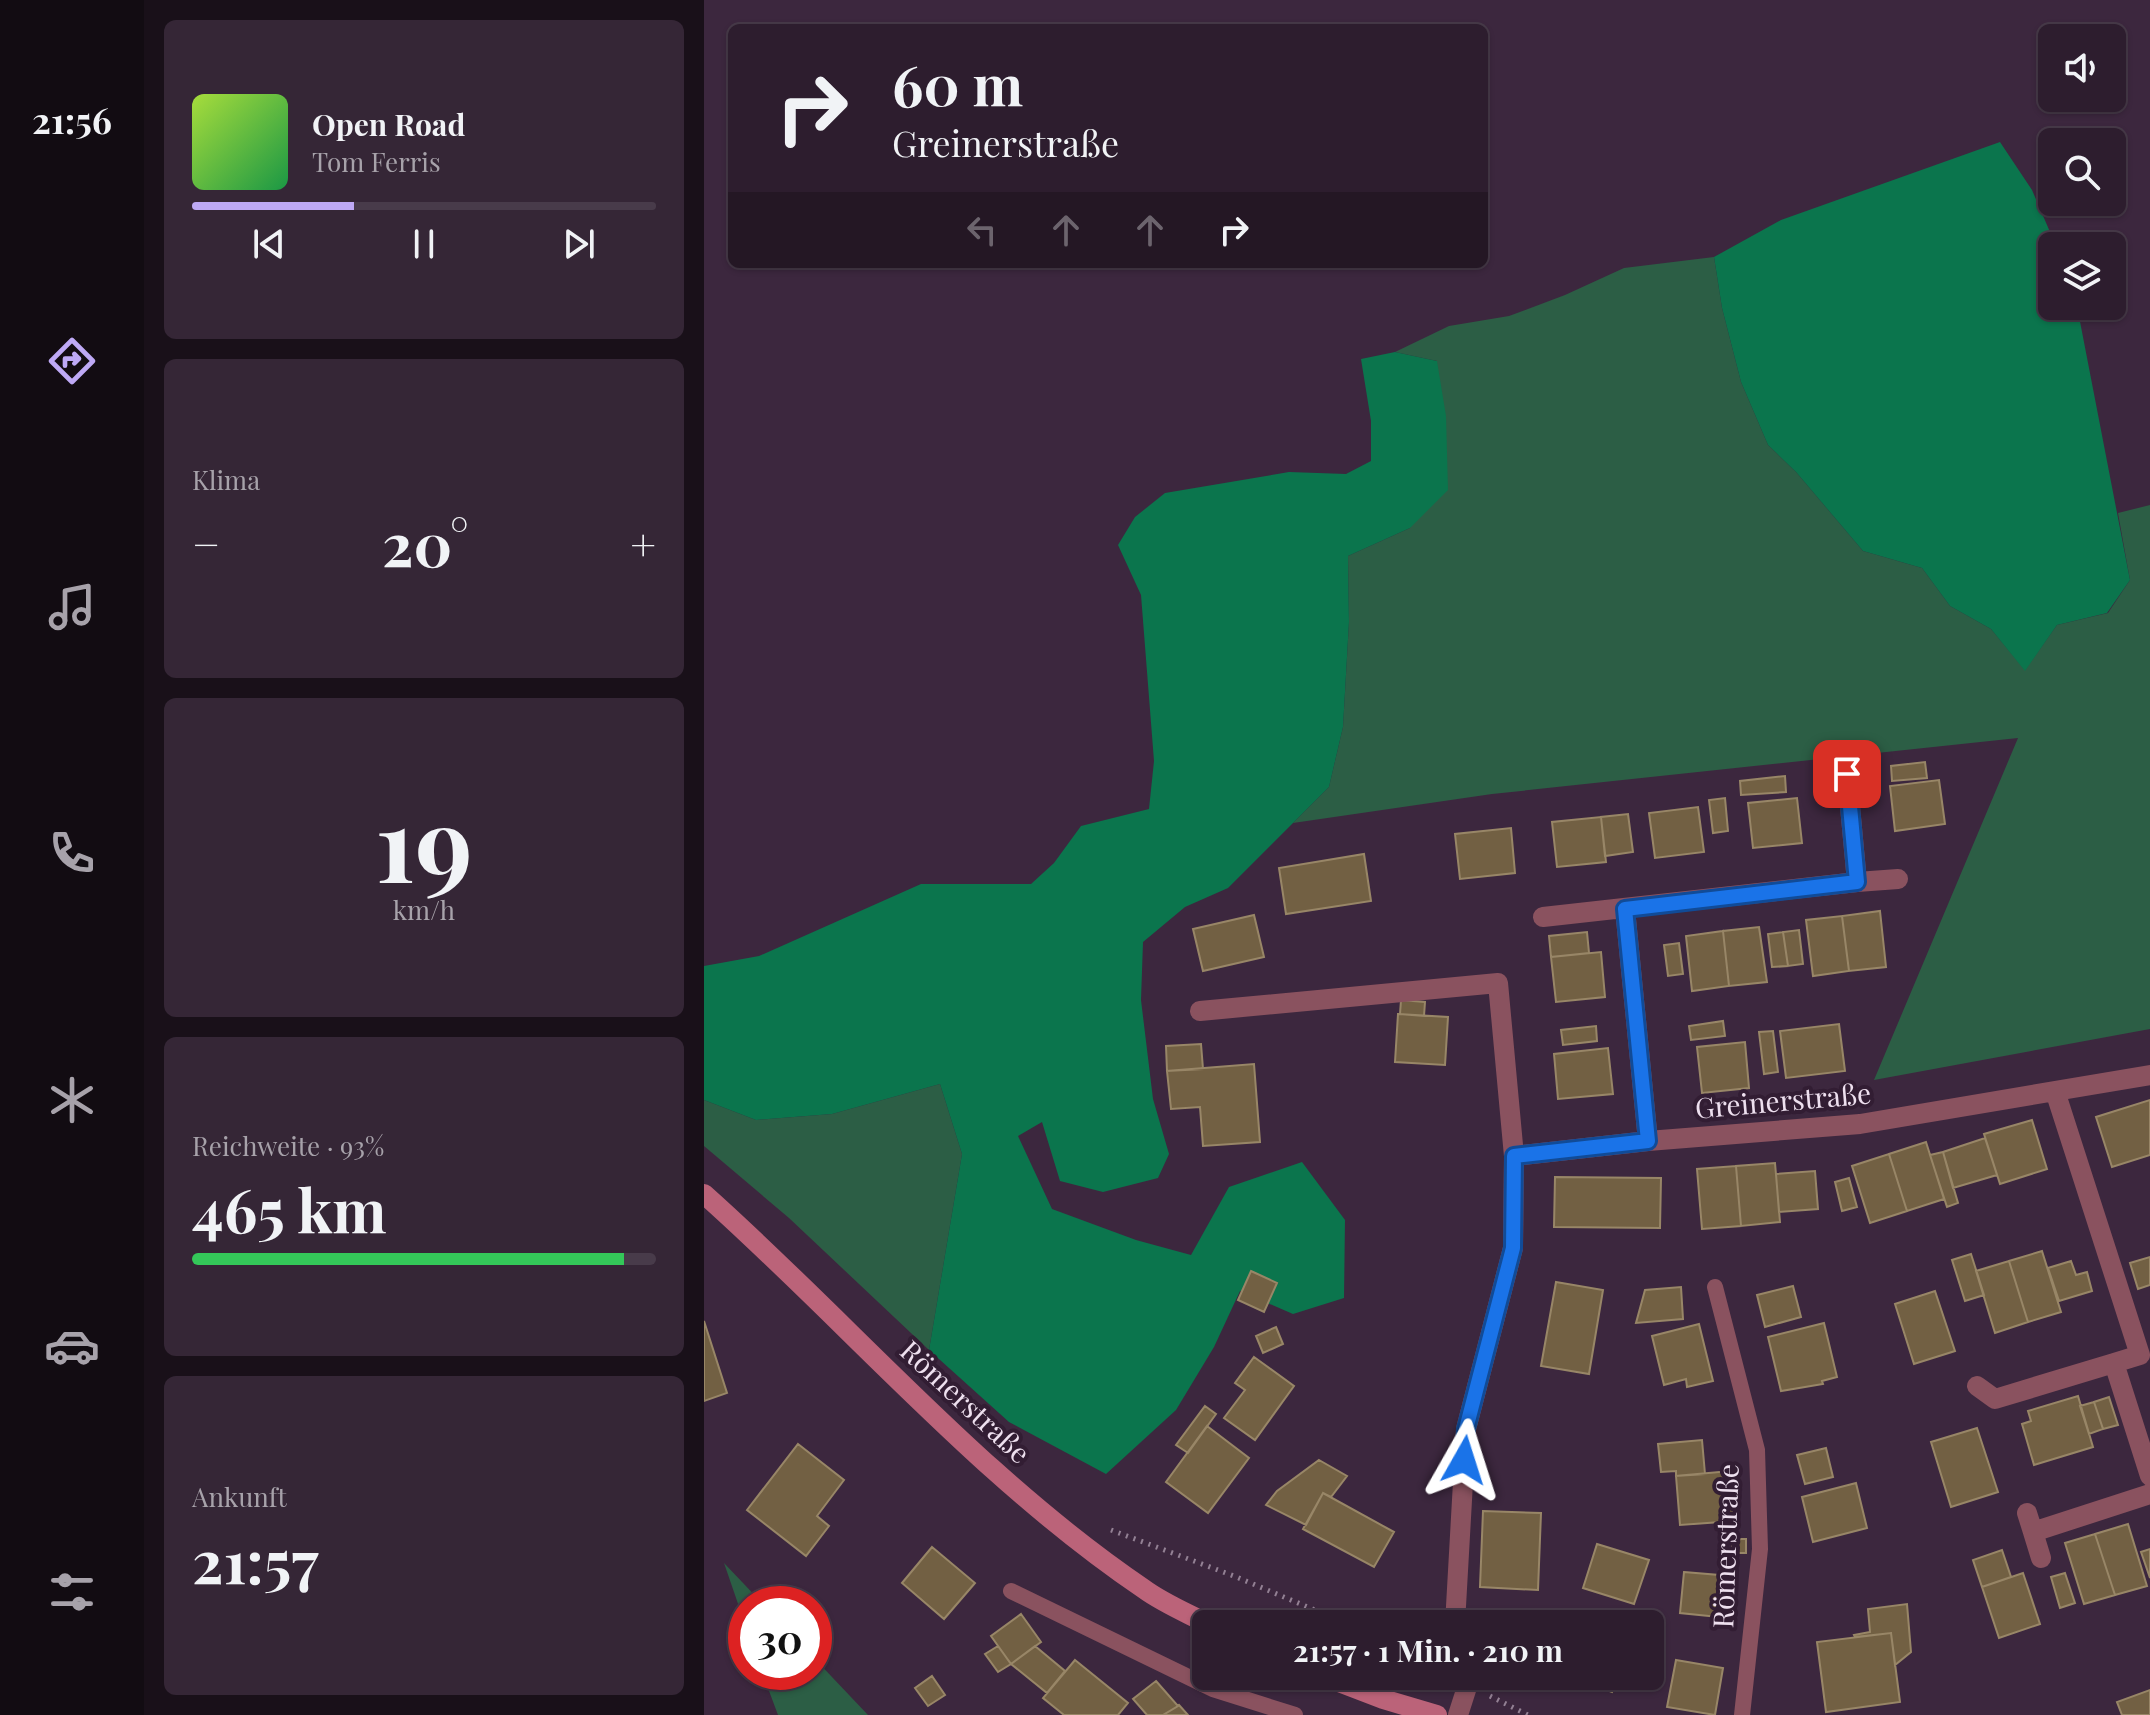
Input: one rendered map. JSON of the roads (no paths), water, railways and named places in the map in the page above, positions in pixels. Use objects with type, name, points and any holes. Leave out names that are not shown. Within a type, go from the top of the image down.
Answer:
[{"type":"main road","name":"Römerstraße","points":[[704,1194],[855,1335],[924,1407],[1047,1517],[1146,1591],[1192,1615]]},
{"type":"main road","points":[[1360,1690],[1437,1715]]},
{"type":"street","points":[[1847,774],[1857,882]]},
{"type":"street","points":[[1543,917],[1898,879]]},
{"type":"street","points":[[1625,909],[1648,1141]]},
{"type":"street","points":[[1200,1011],[1498,983],[1514,1156],[1513,1248],[1466,1429],[1456,1610]]},
{"type":"street","name":"Greinerstraße","points":[[1514,1156],[1648,1141],[1860,1124],[2150,1075]]},
{"type":"street","points":[[1977,1386],[1995,1399],[2145,1354],[2055,1091]]},
{"type":"street","points":[[2114,1363],[2150,1476]]},
{"type":"street","points":[[2041,1558],[2030,1523],[2150,1494]]},
{"type":"street","points":[[1458,1715],[1466,1690]]},
{"type":"lane","name":"Römerstraße","points":[[1715,1287],[1757,1450],[1760,1549],[1742,1715]]},
{"type":"lane","points":[[1011,1591],[1213,1689],[1295,1715]]}]
